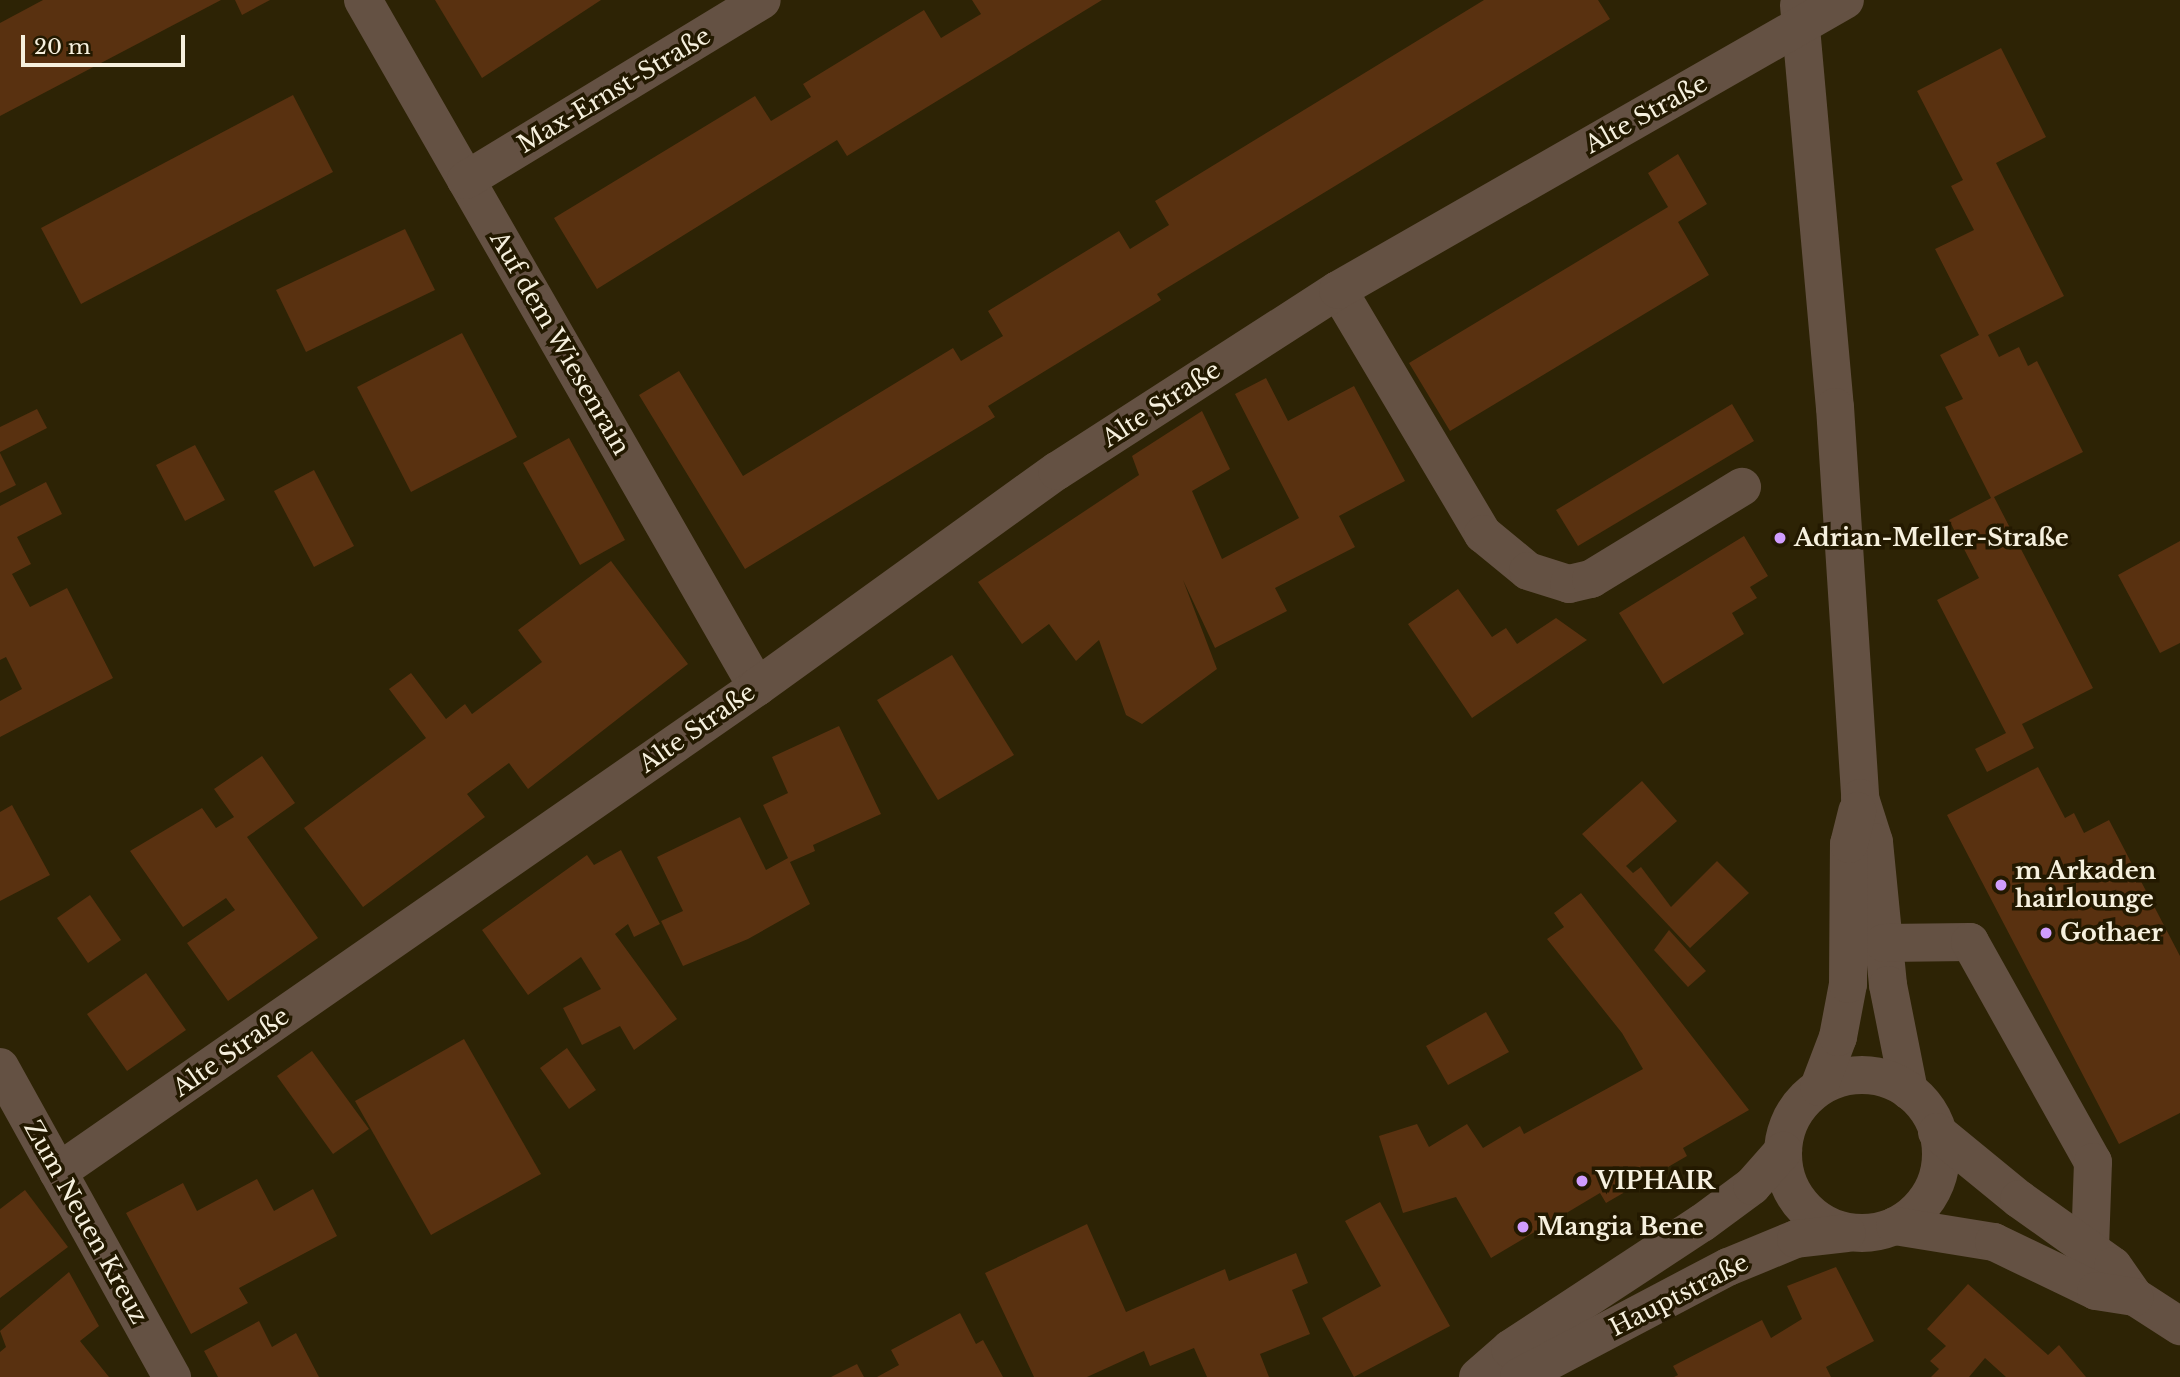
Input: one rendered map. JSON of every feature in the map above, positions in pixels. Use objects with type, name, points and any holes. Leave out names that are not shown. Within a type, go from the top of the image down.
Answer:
[{"type":"street","name":"Auf dem Wiesenrain","points":[[363,0],[757,687]]},
{"type":"street","name":"Max-Ernst-Straße","points":[[466,180],[762,0]]},
{"type":"street","name":"Alte Straße","points":[[58,1172],[757,687],[1057,471],[1338,290],[1800,14],[1845,0]]},
{"type":"street","points":[[1800,14],[1835,407],[1860,798],[1874,842],[1896,1035],[1909,1091],[1937,1132],[2019,1199],[2113,1266],[2135,1297],[2180,1326]]},
{"type":"street","points":[[1338,290],[1483,534],[1528,571],[1569,584],[1591,579],[1742,487]]},
{"type":"street","points":[[1860,798],[1849,844],[1848,984],[1838,1037],[1819,1087],[1795,1112],[1783,1151],[1792,1192],[1808,1213],[1847,1233],[1895,1226],[1994,1242],[2096,1290],[2135,1297]]},
{"type":"street","points":[[1884,943],[1970,942],[2092,1162],[2090,1250]]},
{"type":"street","name":"Zum Neuen Kreuz","points":[[0,1067],[172,1377]]},
{"type":"street","points":[[1819,1087],[1861,1075],[1887,1079],[1909,1091]]},
{"type":"street","points":[[1895,1226],[1913,1215],[1934,1187],[1940,1169],[1937,1132]]},
{"type":"street","name":"Hauptstraße","points":[[1478,1377],[1510,1349],[1732,1200],[1783,1151]]},
{"type":"street","name":"Hauptstraße","points":[[1519,1377],[1728,1267],[1797,1239],[1847,1233]]},
{"type":"building","points":[[43,0],[221,0],[0,116],[0,23]]},
{"type":"building","points":[[235,0],[270,0],[242,15]]},
{"type":"building","points":[[435,0],[601,0],[482,78]]},
{"type":"building","points":[[972,0],[1102,0],[847,156],[837,140],[597,289],[554,218],[755,96],[771,121],[811,97],[803,84],[924,10],[941,38],[981,14]]},
{"type":"building","points":[[1484,0],[1598,0],[1610,19],[1157,294],[1161,300],[988,406],[995,417],[745,569],[639,395],[679,371],[743,476],[953,348],[961,361],[1003,336],[988,311],[1119,231],[1130,249],[1169,225],[1155,201]]},
{"type":"building","points":[[2001,48],[2046,137],[1996,163],[2064,296],[1988,335],[1999,357],[2019,347],[2028,366],[2037,361],[2083,452],[1994,497],[2093,688],[2022,724],[2034,748],[1987,772],[1975,749],[2006,733],[1937,600],[1979,578],[1949,520],[1991,498],[1945,407],[1963,399],[1940,355],[1979,335],[1935,249],[1974,230],[1951,186],[1963,180],[1917,91]]},
{"type":"building","points":[[293,95],[333,172],[81,304],[41,228]]},
{"type":"building","points":[[1678,154],[1707,204],[1678,222],[1709,275],[1450,431],[1409,363],[1668,207],[1648,173]]},
{"type":"building","points":[[405,229],[435,290],[306,352],[276,290]]},
{"type":"building","points":[[462,333],[517,437],[411,492],[357,387]]},
{"type":"building","points":[[1266,378],[1288,421],[1354,386],[1405,481],[1339,516],[1355,547],[1275,588],[1287,611],[1215,648],[1183,580],[1217,669],[1142,724],[1126,715],[1099,640],[1076,661],[1049,624],[1022,644],[978,582],[1139,475],[1132,456],[1202,411],[1230,469],[1192,491],[1222,559],[1299,518],[1235,394]]},
{"type":"building","points":[[1732,404],[1754,441],[1578,546],[1556,510]]},
{"type":"building","points":[[37,409],[47,428],[0,452],[0,427]]},
{"type":"building","points":[[569,438],[625,540],[580,565],[523,463]]},
{"type":"building","points":[[195,445],[225,500],[185,521],[156,465]]},
{"type":"building","points":[[0,453],[16,485],[0,493]]},
{"type":"building","points":[[314,470],[354,546],[314,567],[274,491]]},
{"type":"building","points":[[46,482],[62,514],[17,537],[31,564],[12,574],[30,607],[67,588],[113,678],[0,737],[0,701],[22,689],[6,657],[0,660],[0,506]]},
{"type":"building","points":[[1744,536],[1768,576],[1750,587],[1757,598],[1732,613],[1744,634],[1663,684],[1619,613]]},
{"type":"building","points":[[2180,541],[2180,643],[2160,653],[2118,575]]},
{"type":"building","points":[[611,561],[688,664],[528,789],[509,763],[467,794],[485,817],[363,907],[304,828],[426,738],[389,689],[411,673],[446,719],[465,704],[472,714],[542,662],[518,630]]},
{"type":"building","points":[[1458,589],[1492,637],[1506,628],[1517,644],[1556,618],[1587,640],[1472,718],[1408,624]]},
{"type":"building","points":[[952,655],[1014,755],[938,800],[877,700]]},
{"type":"building","points":[[839,726],[881,814],[813,845],[815,851],[790,862],[810,904],[748,939],[683,966],[661,921],[683,911],[657,857],[740,817],[766,870],[788,858],[763,805],[788,793],[772,757]]},
{"type":"building","points":[[262,756],[295,803],[247,837],[318,938],[228,1001],[187,943],[235,910],[226,898],[183,927],[130,851],[202,808],[216,828],[234,817],[214,789]]},
{"type":"building","points":[[2038,767],[2065,818],[2074,813],[2084,833],[2109,820],[2180,956],[2180,1113],[2119,1144],[1947,815]]},
{"type":"building","points":[[1642,781],[1677,821],[1626,866],[1633,873],[1641,867],[1671,907],[1717,861],[1749,893],[1690,948],[1582,834]]},
{"type":"building","points":[[12,805],[50,875],[0,901],[0,812]]},
{"type":"building","points":[[621,850],[660,924],[634,937],[628,924],[615,934],[677,1019],[634,1050],[620,1026],[582,1045],[563,1008],[601,989],[581,957],[528,995],[482,930],[587,855],[594,865]]},
{"type":"building","points":[[1581,893],[1749,1110],[1683,1148],[1687,1156],[1606,1203],[1600,1193],[1491,1258],[1456,1197],[1403,1213],[1379,1136],[1417,1124],[1429,1147],[1467,1124],[1483,1148],[1520,1126],[1524,1134],[1643,1069],[1622,1033],[1547,939],[1564,927],[1554,913]]},
{"type":"building","points":[[90,895],[121,940],[88,963],[57,918]]},
{"type":"building","points":[[1669,930],[1706,971],[1688,987],[1654,950]]},
{"type":"building","points":[[146,973],[186,1030],[127,1071],[87,1014]]},
{"type":"building","points":[[1486,1012],[1509,1052],[1448,1085],[1426,1046]]},
{"type":"building","points":[[464,1039],[541,1174],[431,1235],[355,1101]]},
{"type":"building","points":[[567,1048],[596,1090],[569,1109],[540,1068]]},
{"type":"building","points":[[312,1051],[369,1129],[333,1154],[277,1076]]},
{"type":"building","points":[[257,1179],[274,1211],[313,1189],[337,1236],[239,1288],[248,1303],[191,1334],[126,1213],[183,1183],[197,1211]]},
{"type":"building","points":[[25,1190],[68,1247],[0,1298],[0,1209]]},
{"type":"building","points":[[1380,1202],[1450,1326],[1354,1377],[1322,1318],[1381,1286],[1345,1221]]},
{"type":"building","points":[[1087,1224],[1126,1312],[1225,1269],[1229,1281],[1296,1253],[1308,1283],[1292,1290],[1310,1334],[1260,1354],[1269,1377],[1207,1377],[1194,1348],[1150,1366],[1144,1351],[1087,1377],[1034,1377],[985,1273]]},
{"type":"building","points":[[1836,1267],[1874,1341],[1826,1367],[1831,1377],[1674,1377],[1678,1375],[1673,1366],[1762,1320],[1771,1338],[1802,1319],[1787,1286]]},
{"type":"building","points":[[69,1272],[99,1326],[80,1341],[109,1377],[0,1377],[0,1352],[6,1347],[0,1331]]},
{"type":"building","points":[[1968,1284],[2048,1355],[2059,1345],[2086,1377],[2006,1377],[1985,1358],[1969,1377],[1931,1377],[1939,1369],[1930,1361],[1946,1346],[1927,1329]]},
{"type":"building","points":[[960,1313],[976,1344],[983,1340],[1003,1377],[877,1377],[899,1365],[891,1350]]},
{"type":"building","points":[[259,1321],[272,1347],[296,1333],[319,1377],[218,1377],[204,1351]]},
{"type":"building","points":[[857,1364],[864,1377],[831,1377]]},
{"type":"place","name":"Adrian-Meller-Straße","points":[[1780,538]]},
{"type":"place","name":"m Arkaden hairlounge","points":[[2001,885]]},
{"type":"place","name":"Gothaer","points":[[2046,933]]},
{"type":"place","name":"VIPHAIR","points":[[1582,1181]]},
{"type":"place","name":"Mangia Bene","points":[[1523,1227]]}]
